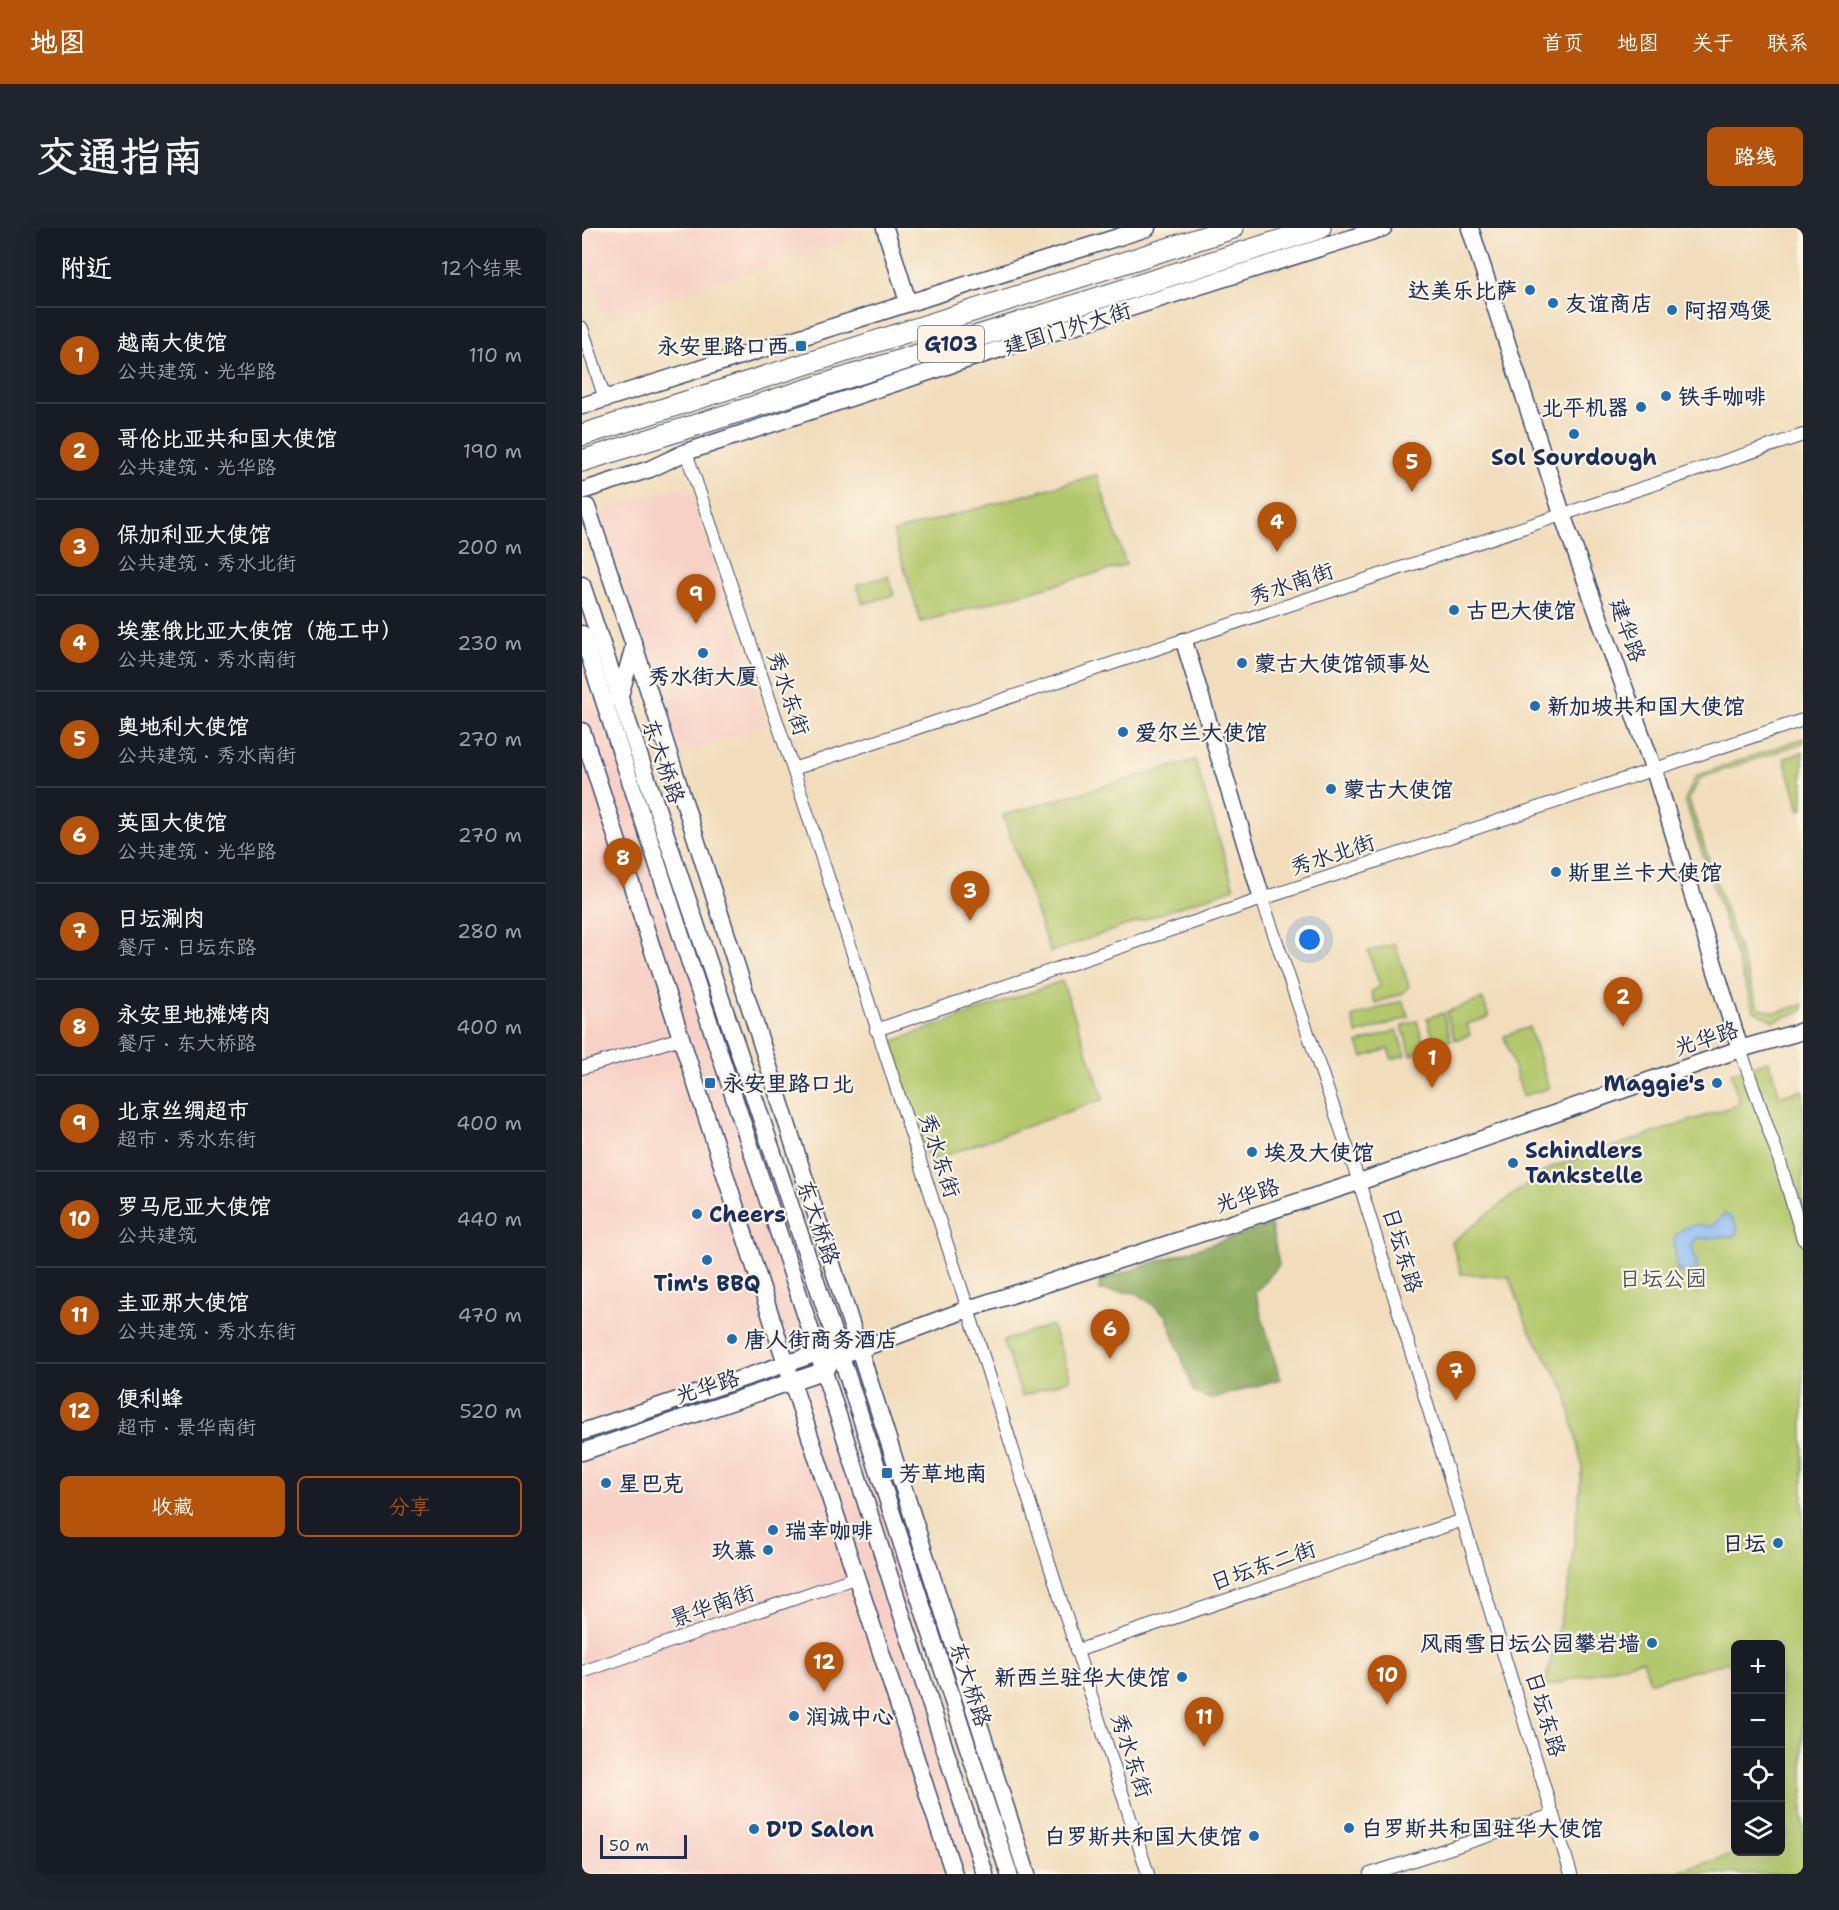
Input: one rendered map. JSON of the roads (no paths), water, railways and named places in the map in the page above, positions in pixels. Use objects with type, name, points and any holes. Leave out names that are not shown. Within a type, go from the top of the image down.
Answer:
[{"type":"highway","name":"建国门外大街","points":[[582,435],[1233,228]]},
{"type":"highway","name":"建国门外大街","points":[[582,461],[1320,228]]},
{"type":"street","points":[[885,228],[908,302]]},
{"type":"street","points":[[582,406],[1148,228]]},
{"type":"street","name":"建国门外大街","points":[[582,491],[650,469],[686,452],[952,364],[1383,228]]},
{"type":"street","name":"建华路","points":[[1470,228],[1562,514],[1654,770],[1740,1049]]},
{"type":"street","points":[[952,364],[1010,326]]},
{"type":"street","points":[[582,328],[605,399]]},
{"type":"street","name":"秀水南街","points":[[793,769],[1803,435]]},
{"type":"street","name":"秀水东街","points":[[686,452],[793,769],[1148,1874]]},
{"type":"street","points":[[582,507],[587,507],[634,645],[1027,1874]]},
{"type":"street","name":"东大桥路","points":[[582,585],[840,1353],[1010,1874]]},
{"type":"street","name":"东大桥路","points":[[582,634],[818,1353],[985,1874]]},
{"type":"street","name":"日坛东路","points":[[1184,641],[1262,899],[1359,1182],[1571,1874]]},
{"type":"street","points":[[619,700],[634,645]]},
{"type":"street","name":"秀水北街","points":[[876,1030],[1262,899],[1803,720]]},
{"type":"street","points":[[582,731],[786,1364],[954,1874]]},
{"type":"street","name":"光华路","points":[[582,1432],[818,1353],[858,1350],[968,1309],[1359,1182],[1740,1049],[1803,1031]]},
{"type":"street","points":[[582,1068],[681,1038]]},
{"type":"street","points":[[1740,1049],[1779,1159],[1803,1239]]},
{"type":"street","name":"光华路","points":[[582,1452],[823,1371],[840,1353]]},
{"type":"street","name":"日坛东二街","points":[[1076,1651],[1463,1520]]},
{"type":"street","name":"景华南街","points":[[582,1672],[857,1578]]},
{"type":"street","points":[[1370,1874],[1553,1815]]},
{"type":"water","points":[[1725,1214],[1732,1219],[1738,1229],[1734,1236],[1697,1238],[1692,1246],[1698,1268],[1690,1273],[1677,1271],[1674,1238],[1678,1233],[1691,1226],[1711,1227]]},
{"type":"place","name":"达美乐比萨","points":[[1530,290]]},
{"type":"place","name":"友谊商店","points":[[1553,303]]},
{"type":"place","name":"阿招鸡煲","points":[[1672,310]]},
{"type":"place","name":"永安里路口西","points":[[801,346]]},
{"type":"place","name":"铁手咖啡","points":[[1666,396]]},
{"type":"place","name":"北平机器","points":[[1641,407]]},
{"type":"place","name":"Sol Sourdough","points":[[1574,434]]},
{"type":"place","name":"奥地利大使馆","points":[[1412,492]]},
{"type":"place","name":"埃塞俄比亚大使馆（施工中）","points":[[1277,552]]},
{"type":"place","name":"古巴大使馆","points":[[1454,610]]},
{"type":"place","name":"北京丝绸超市","points":[[696,624]]},
{"type":"place","name":"秀水街大厦","points":[[703,653]]},
{"type":"place","name":"蒙古大使馆领事处","points":[[1242,663]]},
{"type":"place","name":"新加坡共和国大使馆","points":[[1535,706]]},
{"type":"place","name":"爱尔兰大使馆","points":[[1123,732]]},
{"type":"place","name":"蒙古大使馆","points":[[1331,789]]},
{"type":"place","name":"斯里兰卡大使馆","points":[[1556,872]]},
{"type":"place","name":"永安里地摊烤肉","points":[[623,888]]},
{"type":"place","name":"保加利亚大使馆","points":[[970,921]]},
{"type":"place","name":"哥伦比亚共和国大使馆","points":[[1623,1027]]},
{"type":"place","name":"永安里路口北","points":[[710,1083]]},
{"type":"place","name":"Maggie's","points":[[1717,1083]]},
{"type":"place","name":"越南大使馆","points":[[1432,1088]]},
{"type":"place","name":"埃及大使馆","points":[[1252,1152]]},
{"type":"place","name":"Schindlers Tankstelle","points":[[1513,1163]]},
{"type":"place","name":"Cheers","points":[[697,1214]]},
{"type":"place","name":"Tim's BBQ","points":[[707,1260]]},
{"type":"place","name":"唐人街商务酒店","points":[[732,1339]]},
{"type":"place","name":"英国大使馆","points":[[1110,1359]]},
{"type":"place","name":"日坛涮肉","points":[[1456,1401]]},
{"type":"place","name":"芳草地南","points":[[887,1473]]},
{"type":"place","name":"星巴克","points":[[606,1483]]},
{"type":"place","name":"瑞幸咖啡","points":[[773,1530]]},
{"type":"place","name":"日坛","points":[[1778,1543]]},
{"type":"place","name":"玖慕","points":[[768,1550]]},
{"type":"place","name":"风雨雪日坛公园攀岩墙","points":[[1652,1643]]},
{"type":"place","name":"新西兰驻华大使馆","points":[[1182,1677]]},
{"type":"place","name":"便利蜂","points":[[824,1692]]},
{"type":"place","name":"罗马尼亚大使馆","points":[[1387,1705]]},
{"type":"place","name":"润诚中心","points":[[794,1716]]},
{"type":"place","name":"圭亚那大使馆","points":[[1204,1747]]},
{"type":"place","name":"白罗斯共和国驻华大使馆","points":[[1349,1828]]},
{"type":"place","name":"D'D Salon","points":[[754,1829]]},
{"type":"place","name":"白罗斯共和国大使馆","points":[[1254,1836]]},
{"type":"park label","name":"日坛公园","points":[[1663,1278]]}]
